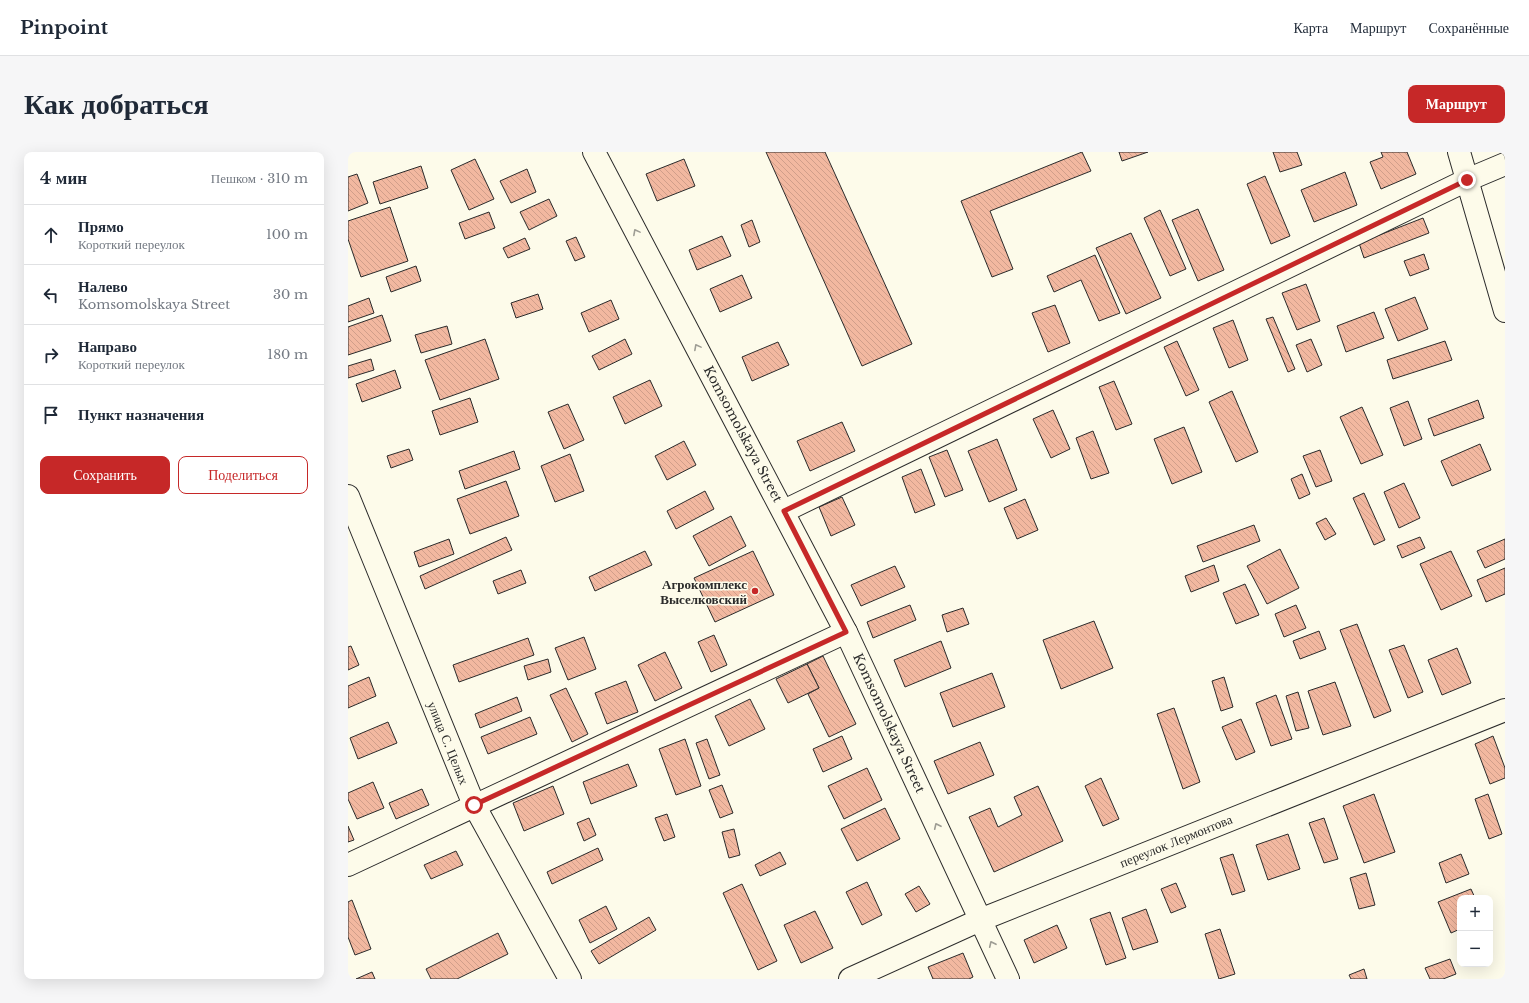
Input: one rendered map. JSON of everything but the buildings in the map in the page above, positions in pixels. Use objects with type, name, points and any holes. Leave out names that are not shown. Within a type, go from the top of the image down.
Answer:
[{"type":"street","name":"Komsomolskaya Street","points":[[594,152],[784,511],[846,632],[1008,979]]},
{"type":"street","points":[[1459,152],[1505,311]]},
{"type":"street","points":[[784,511],[1467,180],[1505,164]]},
{"type":"street","name":"улица С. Целых","points":[[348,496],[474,805],[570,979]]},
{"type":"street","points":[[348,865],[846,632]]},
{"type":"street","name":"переулок Лермонтова","points":[[850,979],[980,920],[1505,710]]},
{"type":"place","name":"Агрокомплекс Выселковский","points":[[755,591]]},
{"type":"route","points":[[474,805],[846,632],[784,511],[1467,180]]}]
